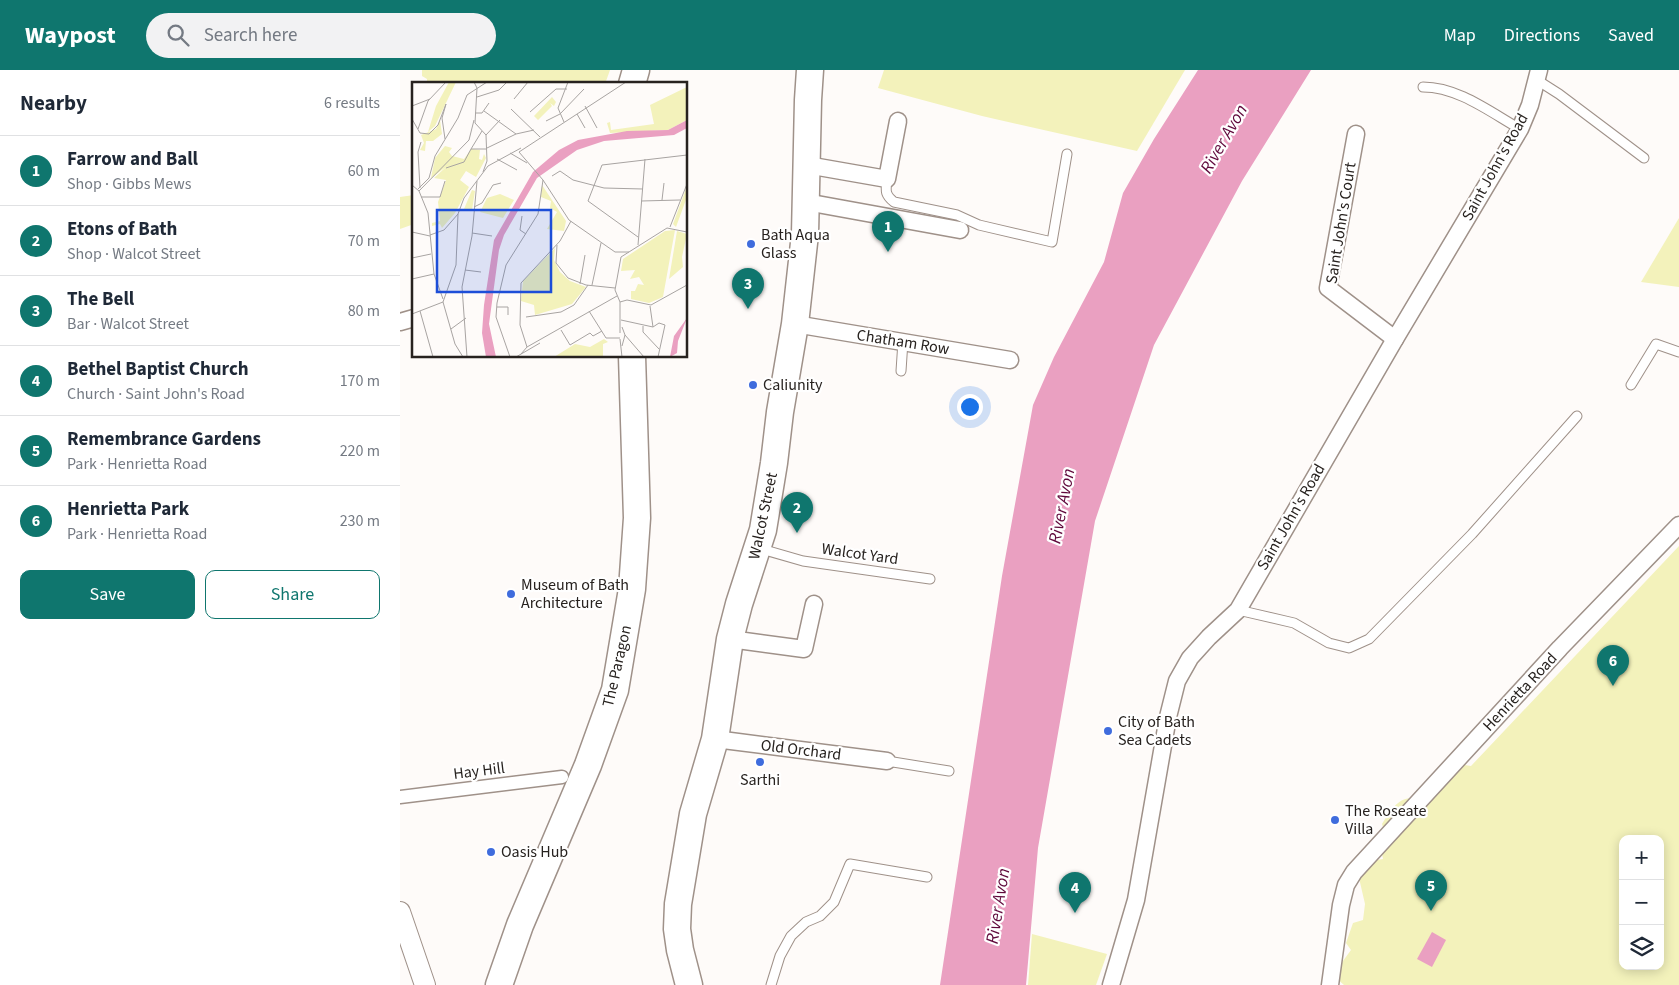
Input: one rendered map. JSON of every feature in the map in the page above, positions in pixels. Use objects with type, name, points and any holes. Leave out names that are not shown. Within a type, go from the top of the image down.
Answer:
[{"type":"main road","name":"Walcot Street","points":[[689,985],[676,929],[678,904],[693,814],[715,739],[730,638],[739,604],[758,548],[771,482],[780,412],[795,324],[805,234],[810,70]]},
{"type":"main road","name":"The Paragon","points":[[499,985],[520,925],[588,765],[615,690],[632,589],[637,518],[632,358]]},
{"type":"street","name":"Saint John's Road","points":[[1111,985],[1136,900],[1168,716],[1177,681],[1190,658],[1238,610],[1520,128],[1538,75]]},
{"type":"street","points":[[807,165],[888,179],[898,121]]},
{"type":"street","name":"Saint John's Court","points":[[1356,134],[1328,288],[1395,339]]},
{"type":"street","points":[[806,202],[960,230]]},
{"type":"street","name":"Chatham Row","points":[[795,324],[1010,360]]},
{"type":"street","name":"Henrietta Road","points":[[1330,985],[1346,885],[1354,872],[1554,655],[1679,525]]},
{"type":"street","points":[[730,638],[804,648],[814,604]]},
{"type":"street","name":"Old Orchard","points":[[715,739],[887,761]]},
{"type":"street","name":"Hay Hill","points":[[400,797],[562,777]]},
{"type":"street","points":[[400,912],[405,941],[425,985]]},
{"type":"lane","points":[[1538,75],[1559,94],[1644,158]]},
{"type":"lane","points":[[1423,88],[1454,93],[1520,128]]},
{"type":"lane","points":[[888,179],[886,191],[888,197],[894,202],[957,215],[979,225],[1052,242],[1067,154]]},
{"type":"lane","points":[[901,371],[903,341]]},
{"type":"lane","points":[[1631,385],[1656,344],[1679,352]]},
{"type":"lane","points":[[1238,610],[1294,623],[1329,643],[1349,648],[1368,638],[1472,534],[1577,416]]},
{"type":"lane","name":"Walcot Yard","points":[[758,548],[803,560],[930,579]]},
{"type":"lane","points":[[887,761],[950,771]]},
{"type":"lane","points":[[771,985],[780,956],[791,936],[806,922],[820,916],[834,902],[850,864],[927,877]]},
{"type":"green space","points":[[422,70],[610,70],[606,82],[427,82],[427,79],[422,76]]},
{"type":"green space","points":[[884,70],[1185,70],[1137,151],[982,116],[878,88]]},
{"type":"green space","points":[[412,195],[412,225],[400,229],[400,197]]},
{"type":"green space","points":[[1679,218],[1679,287],[1641,282]]},
{"type":"green space","points":[[1679,546],[1679,985],[1344,985],[1336,978],[1340,965],[1351,950],[1346,943],[1353,923],[1363,920],[1365,904],[1359,878],[1364,862],[1383,859],[1381,849],[1387,839],[1382,824],[1396,805],[1405,799],[1428,798],[1458,764],[1471,766]]},
{"type":"green space","points":[[1032,934],[1107,954],[1096,985],[1028,985]]},
{"type":"water","name":"River Avon","points":[[1198,70],[1311,70],[1242,181],[1154,345],[1095,521],[1038,848],[1026,985],[940,985],[1002,576],[1033,405],[1054,357],[1104,262],[1123,193],[1154,139]]},
{"type":"water","points":[[1432,932],[1446,940],[1432,967],[1417,959]]},
{"type":"place","name":"Bath Aqua Glass","points":[[751,244]]},
{"type":"place","name":"Farrow and Ball","points":[[888,252]]},
{"type":"place","name":"The Bell","points":[[748,309]]},
{"type":"place","name":"Caliunity","points":[[753,385]]},
{"type":"place","name":"Etons of Bath","points":[[797,533]]},
{"type":"place","name":"Museum of Bath Architecture","points":[[511,594]]},
{"type":"place","name":"Henrietta Park","points":[[1613,686]]},
{"type":"place","name":"City of Bath Sea Cadets","points":[[1108,731]]},
{"type":"place","name":"Sarthi","points":[[760,762]]},
{"type":"place","name":"The Roseate Villa","points":[[1335,820]]},
{"type":"place","name":"Oasis Hub","points":[[491,852]]},
{"type":"place","name":"Remembrance Gardens","points":[[1431,911]]},
{"type":"place","name":"Bethel Baptist Church","points":[[1075,913]]}]
